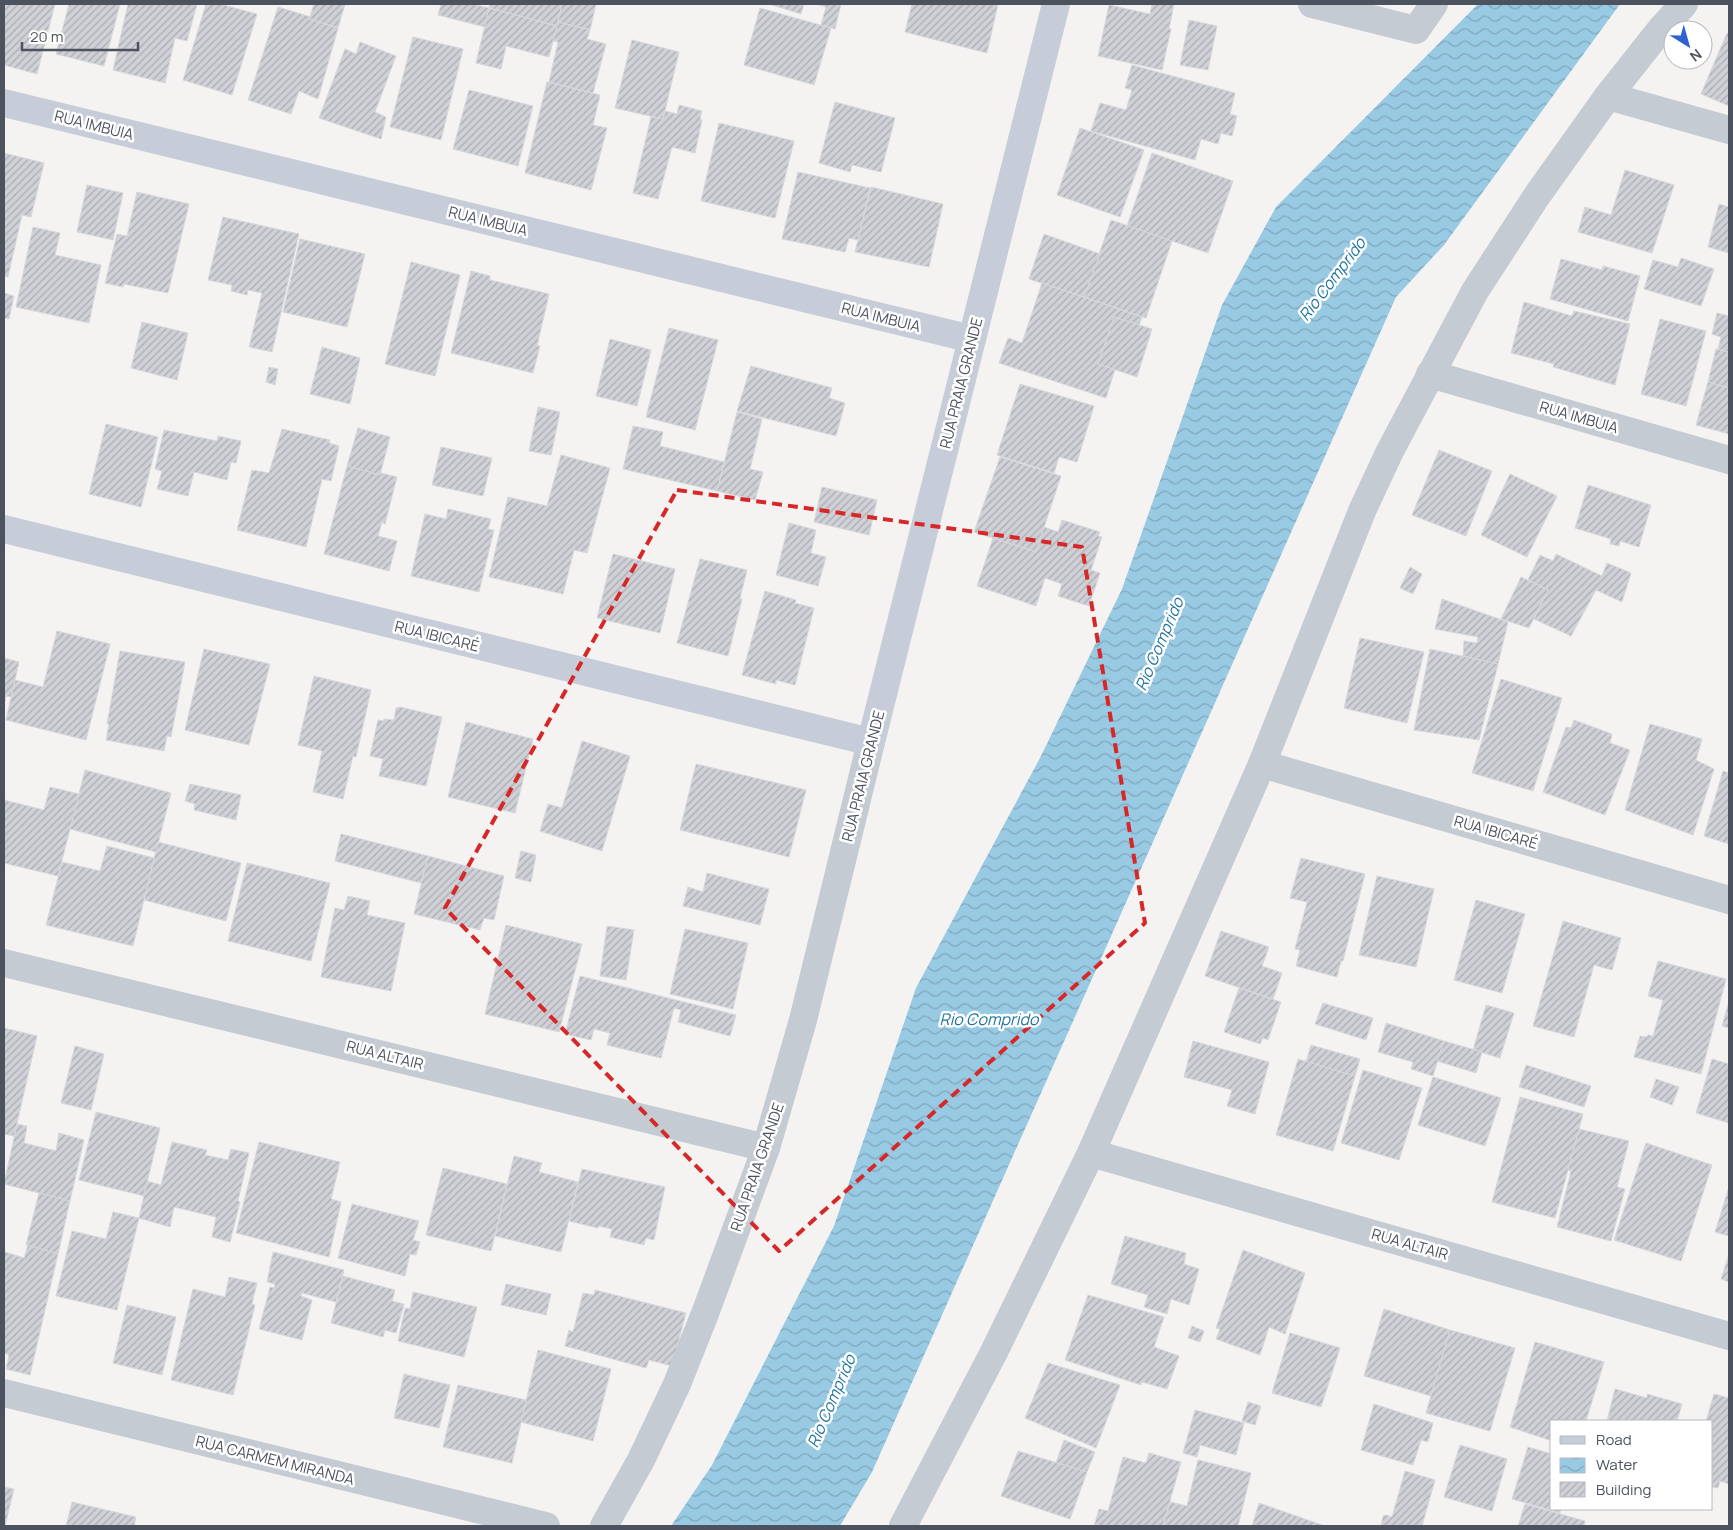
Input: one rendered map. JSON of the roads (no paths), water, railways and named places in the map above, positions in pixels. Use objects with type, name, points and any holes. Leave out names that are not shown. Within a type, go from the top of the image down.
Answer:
[{"type":"street","name":"RUA PRAIA GRANDE","points":[[604,1526],[641,1460],[676,1384],[706,1311],[766,1148],[803,1020],[1056,4]]},
{"type":"street","points":[[1312,4],[1416,30],[1434,4]]},
{"type":"street","points":[[903,1526],[994,1352],[1091,1153],[1262,764],[1362,511],[1390,451],[1475,291],[1536,197],[1608,96],[1661,28],[1684,4]]},
{"type":"street","points":[[1608,96],[1729,130]]},
{"type":"street","name":"RUA IMBUIA","points":[[4,103],[972,339]]},
{"type":"street","name":"RUA IMBUIA","points":[[1430,374],[1729,460]]},
{"type":"street","name":"RUA IBICARÉ","points":[[4,529],[871,742]]},
{"type":"street","name":"RUA IBICARÉ","points":[[1262,764],[1729,900]]},
{"type":"street","name":"RUA ALTAIR","points":[[4,963],[766,1148]]},
{"type":"street","name":"RUA ALTAIR","points":[[1091,1153],[1729,1336]]},
{"type":"street","name":"RUA CARMEM MIRANDA","points":[[4,1393],[546,1526]]},
{"type":"water","name":"Rio Comprido","points":[[1478,4],[1620,4],[1444,245],[1396,297],[872,1472],[840,1526],[671,1526],[712,1465],[834,1226],[916,988],[1040,758],[1122,589],[1222,305],[1276,207]]}]
